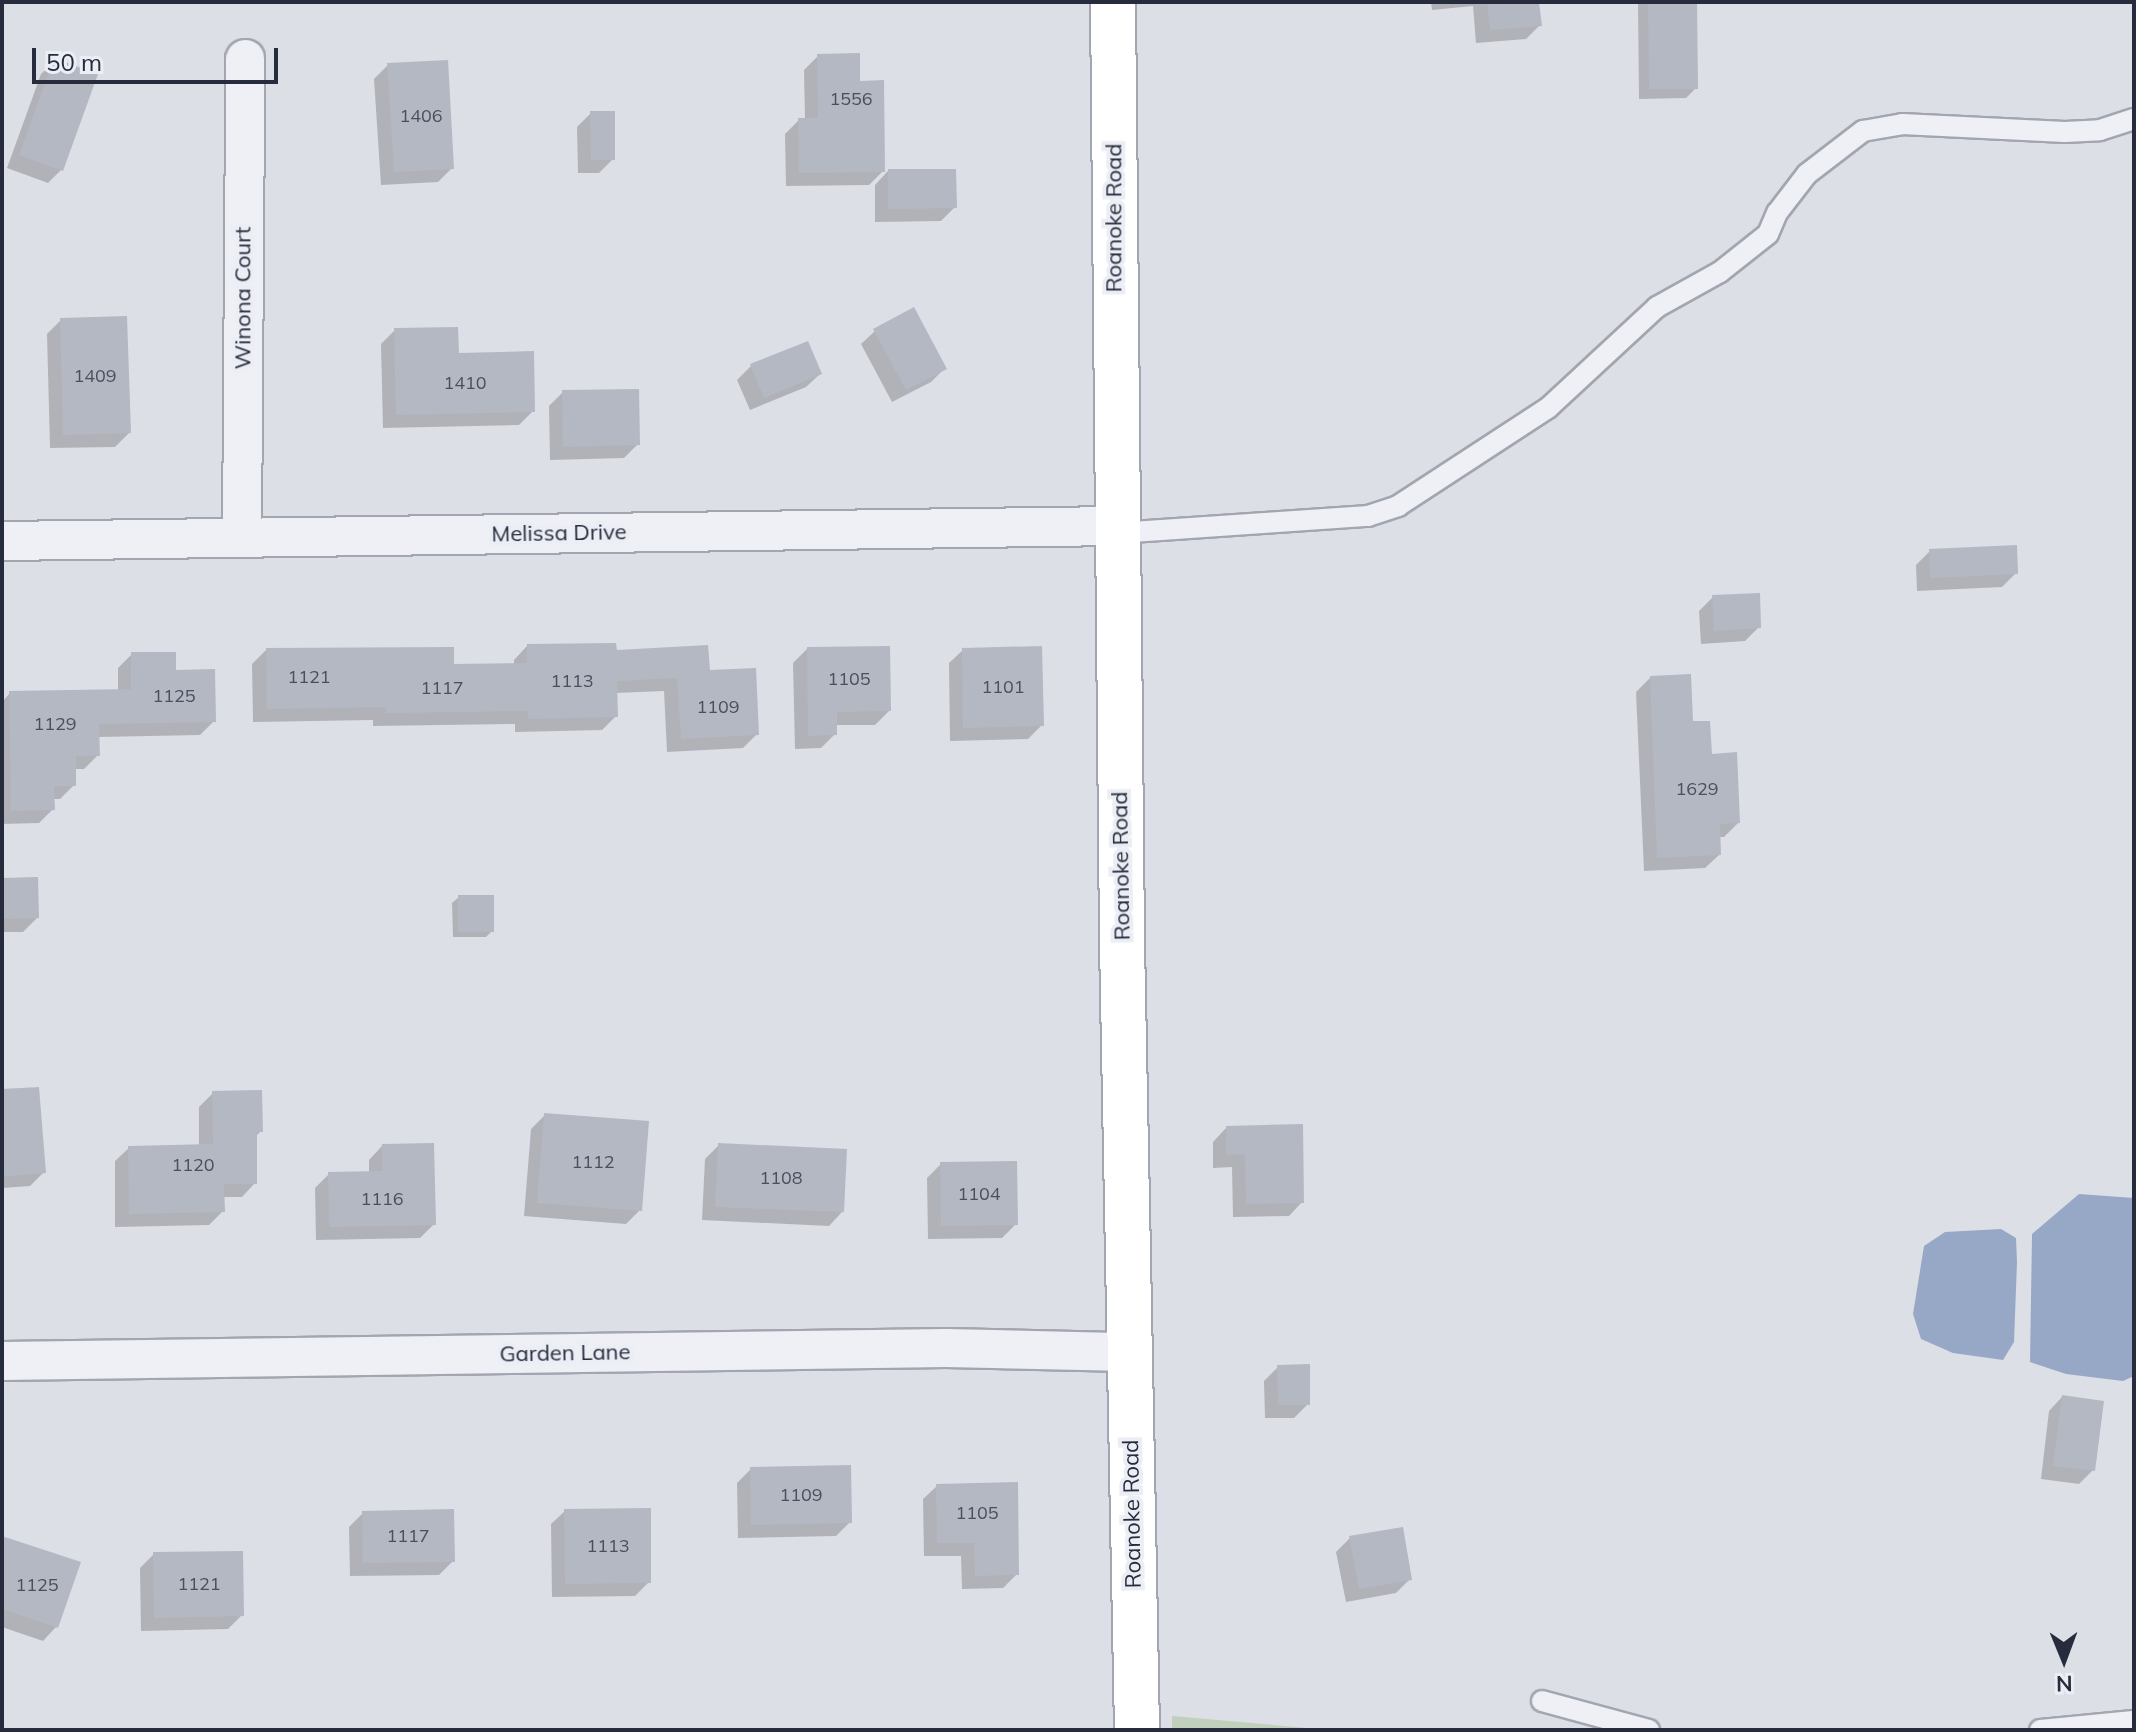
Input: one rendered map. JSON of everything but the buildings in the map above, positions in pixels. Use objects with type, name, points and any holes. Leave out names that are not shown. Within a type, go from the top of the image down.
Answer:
[{"type":"street","name":"Roanoke Road","points":[[1113,2],[1128,1352],[1137,1730]]},
{"type":"street","name":"Winona Court","points":[[242,537],[245,59]]},
{"type":"street","name":"Melissa Drive","points":[[2,541],[1117,530]]},
{"type":"street","name":"Garden Lane","points":[[2,1361],[946,1348],[1128,1352]]},
{"type":"lane","points":[[1117,530],[1368,516],[1398,506],[1548,408],[1657,307],[1720,272],[1768,234],[1777,213],[1807,174],[1863,131],[1902,124],[2065,132],[2100,130],[2134,119]]},
{"type":"lane","points":[[1542,1701],[1649,1730]]},
{"type":"lane","points":[[2040,1730],[2134,1721]]},
{"type":"green space","points":[[1172,1716],[1331,1730],[1172,1730]]},
{"type":"water","points":[[2079,1194],[2134,1198],[2134,1376],[2123,1381],[2066,1374],[2030,1362],[2032,1234]]},
{"type":"water","points":[[2001,1229],[2016,1238],[2017,1262],[2014,1342],[2003,1360],[1953,1353],[1921,1339],[1913,1314],[1924,1246],[1945,1232]]}]
